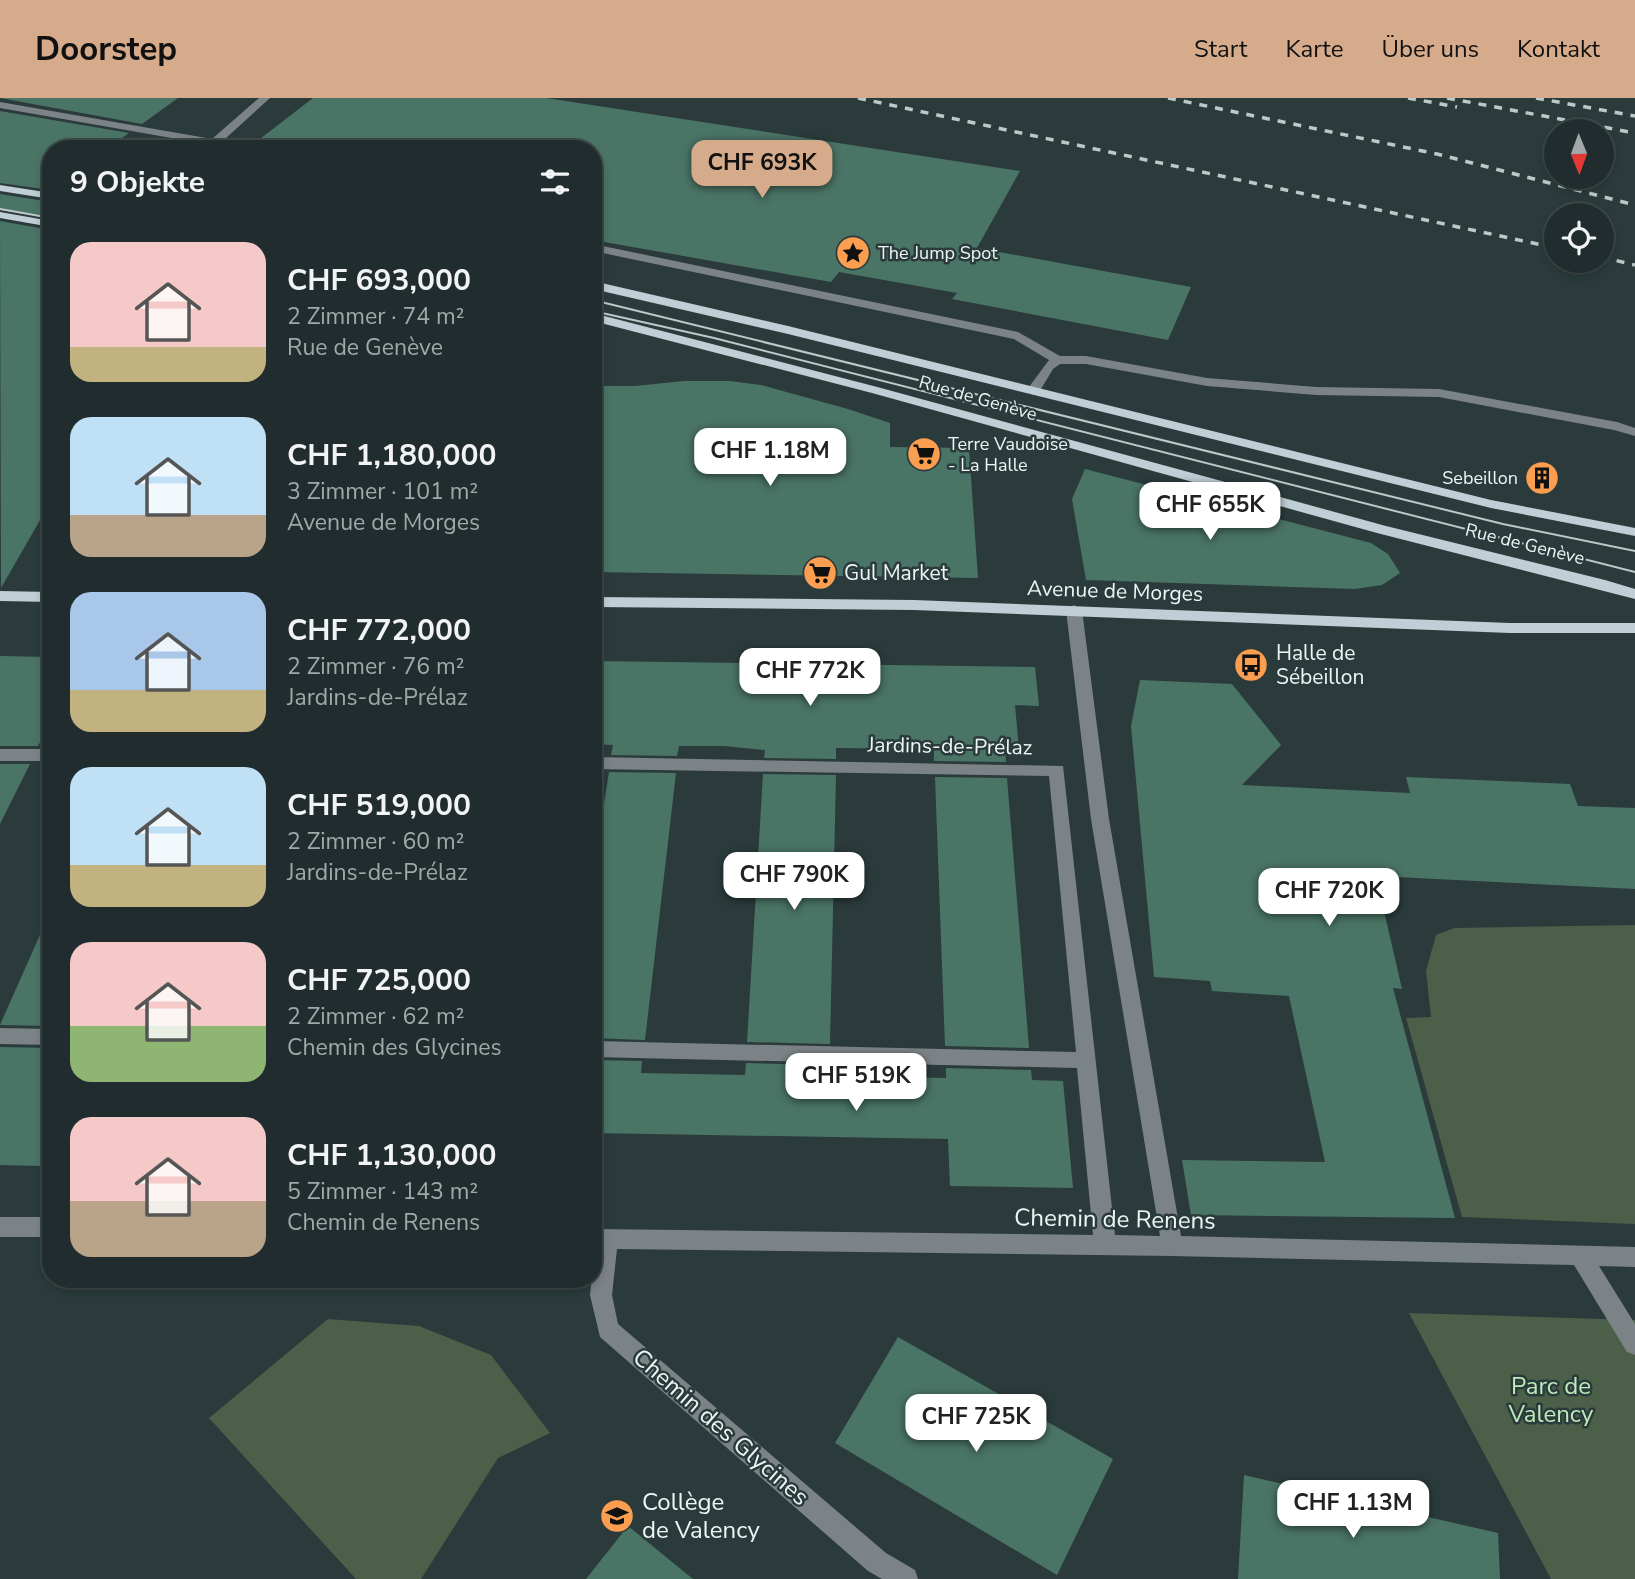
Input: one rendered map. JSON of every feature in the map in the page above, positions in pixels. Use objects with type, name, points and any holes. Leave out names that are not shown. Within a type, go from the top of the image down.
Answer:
[{"type":"main road","points":[[0,188],[42,195]]},
{"type":"main road","points":[[0,215],[42,222]]},
{"type":"main road","name":"Rue de Genève","points":[[602,287],[1490,504],[1635,532]]},
{"type":"main road","name":"Rue de Genève","points":[[602,319],[774,361],[1358,524],[1569,574],[1635,594]]},
{"type":"main road","points":[[0,596],[42,597]]},
{"type":"main road","name":"Avenue de Morges","points":[[602,602],[1074,610],[1510,628],[1635,628]]},
{"type":"street","points":[[217,140],[265,98]]},
{"type":"street","points":[[0,105],[179,140]]},
{"type":"street","points":[[602,249],[1018,336],[1057,359],[1086,360],[1207,382],[1316,391],[1439,393],[1617,426],[1635,432]]},
{"type":"street","points":[[1033,391],[1048,367],[1057,359]]},
{"type":"street","points":[[1074,610],[1100,820],[1172,1245]]},
{"type":"street","points":[[0,755],[42,755]]},
{"type":"street","name":"Jardins-de-Prélaz","points":[[602,763],[1057,770],[1105,1245]]},
{"type":"street","points":[[0,1035],[42,1037]]},
{"type":"street","points":[[602,1049],[1086,1060]]},
{"type":"street","points":[[0,1227],[42,1227]]},
{"type":"street","name":"Chemin de Renens","points":[[602,1240],[1172,1245],[1635,1257]]},
{"type":"street","points":[[1580,1255],[1635,1344]]},
{"type":"street","name":"Chemin des Glycines","points":[[601,1288],[608,1330],[877,1562],[906,1579]]},
{"type":"green space","points":[[1635,925],[1635,1224],[1462,1217],[1406,1018],[1431,1017],[1426,971],[1436,935],[1454,928]]},
{"type":"green space","name":"Parc de Valency","points":[[1409,1313],[1635,1320],[1635,1579],[1551,1579]]},
{"type":"green space","points":[[328,1319],[419,1326],[491,1355],[550,1433],[498,1458],[421,1579],[356,1579],[209,1418]]},
{"type":"building","points":[[0,98],[178,98],[142,124]]},
{"type":"building","points":[[313,98],[546,98],[1020,171],[977,248],[1191,287],[1168,340],[952,299],[957,293],[839,272],[831,282],[602,242],[602,140],[259,140]]},
{"type":"building","points":[[0,111],[129,133],[119,140],[42,140],[42,189],[0,183]]},
{"type":"building","points":[[0,194],[42,201],[42,217],[0,210]]},
{"type":"building","points":[[0,221],[42,228],[42,517],[1,588]]},
{"type":"building","points":[[684,381],[730,381],[761,385],[890,423],[890,447],[969,448],[978,578],[602,572],[602,386]]},
{"type":"building","points":[[1085,469],[1371,543],[1388,554],[1400,573],[1382,585],[1355,589],[1086,580],[1072,499]]},
{"type":"building","points":[[0,656],[42,657],[42,739],[38,746],[0,746]]},
{"type":"building","points":[[602,661],[1035,667],[1039,706],[1015,705],[1019,750],[1005,750],[1006,762],[934,761],[934,749],[836,748],[836,759],[764,758],[765,750],[724,746],[679,746],[677,756],[611,755],[613,745],[602,744]]},
{"type":"building","points":[[1140,680],[1232,684],[1281,745],[1242,785],[1410,793],[1406,777],[1570,784],[1578,806],[1635,808],[1635,889],[1376,876],[1402,989],[1393,988],[1455,1218],[1191,1215],[1182,1160],[1325,1162],[1289,996],[1212,991],[1210,981],[1154,977],[1131,726]]},
{"type":"building","points":[[0,764],[30,764],[0,824]]},
{"type":"building","points":[[609,772],[676,773],[645,1040],[602,1038],[602,817]]},
{"type":"building","points":[[763,774],[836,775],[830,1044],[747,1042]]},
{"type":"building","points":[[935,777],[1007,778],[1029,1048],[945,1046]]},
{"type":"building","points":[[42,930],[42,1026],[0,1025]]},
{"type":"building","points":[[0,1047],[42,1048],[42,1166],[0,1165]]},
{"type":"building","points":[[602,1060],[642,1061],[641,1073],[745,1075],[746,1063],[830,1065],[829,1076],[946,1078],[946,1068],[1031,1070],[1032,1080],[1063,1081],[1073,1188],[950,1186],[948,1139],[602,1133]]},
{"type":"building","points":[[898,1337],[1113,1459],[1057,1575],[835,1443]]},
{"type":"building","points":[[1244,1475],[1498,1533],[1500,1579],[1238,1579]]},
{"type":"building","points":[[628,1526],[693,1579],[586,1579]]},
{"type":"tram line","points":[[0,209],[42,216]]},
{"type":"tram line","points":[[602,302],[1503,524],[1635,551]]},
{"type":"tram line","points":[[602,313],[714,338],[1635,572]]},
{"type":"railway","points":[[858,98],[1544,245]]},
{"type":"railway","points":[[1168,98],[1437,154],[1635,205]]},
{"type":"railway","points":[[1408,98],[1457,107]]},
{"type":"railway","points":[[1447,98],[1635,133]]},
{"type":"railway","points":[[1536,98],[1635,116]]},
{"type":"railway","points":[[1614,260],[1635,265]]},
{"type":"place","name":"The Jump Spot","points":[[853,253]]},
{"type":"place","name":"Terre Vaudoise - La Halle","points":[[924,454]]},
{"type":"place","name":"Sebeillon","points":[[1542,478]]},
{"type":"place","name":"Gul Market","points":[[820,573]]},
{"type":"place","name":"Halle de Sébeillon","points":[[1251,665]]},
{"type":"place","name":"Collège de Valency","points":[[617,1516]]}]
